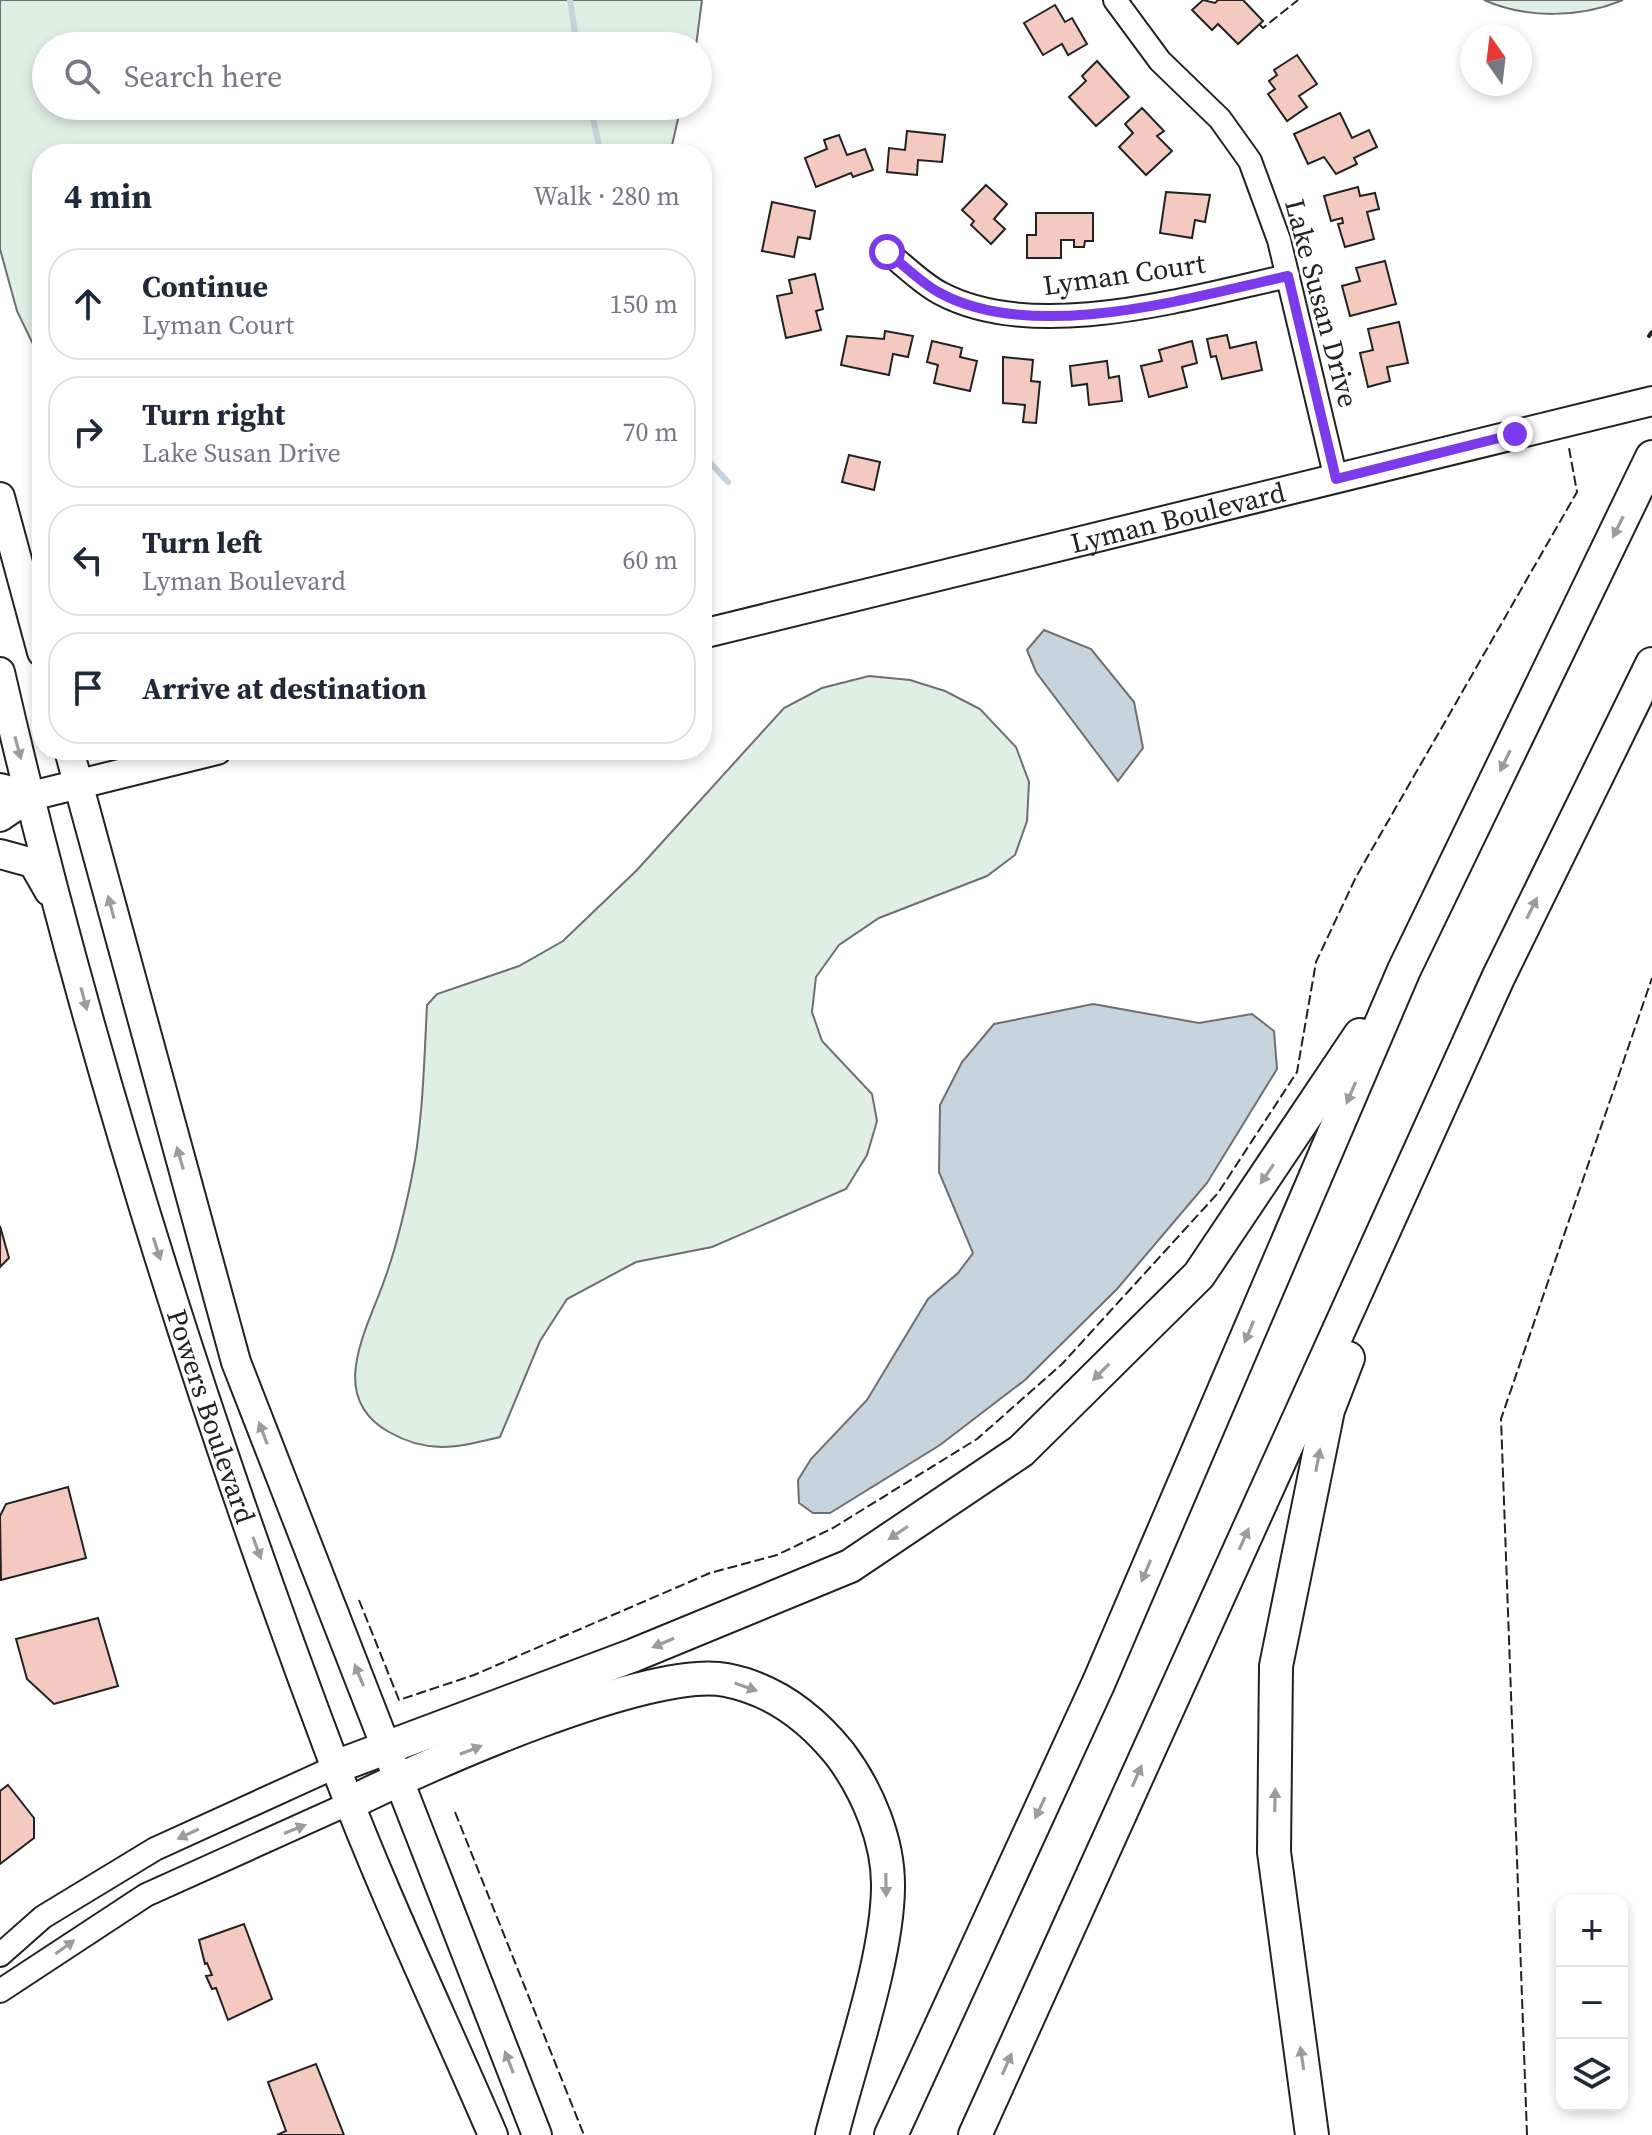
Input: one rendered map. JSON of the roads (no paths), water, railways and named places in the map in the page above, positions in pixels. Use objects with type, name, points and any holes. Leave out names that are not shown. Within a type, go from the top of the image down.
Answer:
[{"type":"highway","points":[[891,2135],[1099,1682],[1404,970],[1652,457]]},
{"type":"highway","points":[[975,2135],[1498,978],[1652,664]]},
{"type":"highway","points":[[335,1767],[634,1655],[850,1566],[1021,1451],[1199,1275],[1404,970]]},
{"type":"highway","points":[[1312,2135],[1274,1852],[1276,1666],[1328,1410],[1498,978]]},
{"type":"highway","points":[[350,1803],[399,1778],[605,1699],[653,1684],[724,1679],[779,1698],[822,1732],[859,1780],[880,1835],[888,1887],[877,1960],[832,2135]]},
{"type":"main road","name":"Lyman Boulevard","points":[[712,632],[1652,401]]},
{"type":"main road","points":[[0,497],[32,615]]},
{"type":"main road","name":"Powers Boulevard","points":[[0,672],[119,1132],[249,1524],[335,1767],[493,2135]]},
{"type":"main road","name":"Powers Boulevard","points":[[72,760],[236,1362],[389,1747],[537,2135]]},
{"type":"main road","points":[[0,817],[31,796],[174,760]]},
{"type":"main road","points":[[0,788],[31,796]]},
{"type":"main road","points":[[0,854],[33,863],[65,928]]},
{"type":"street","name":"Lake Susan Drive","points":[[1115,0],[1160,61],[1220,119],[1250,161],[1288,276],[1336,479]]},
{"type":"street","name":"Lyman Court","points":[[887,252],[941,293],[1022,316],[1076,316],[1288,276]]},
{"type":"street","points":[[0,1955],[43,1917],[155,1849],[335,1767]]},
{"type":"street","points":[[0,1991],[146,1895],[350,1803]]},
{"type":"waterway","points":[[570,0],[575,32]]},
{"type":"waterway","points":[[593,120],[599,144]]},
{"type":"waterway","points":[[712,465],[728,482]]}]
